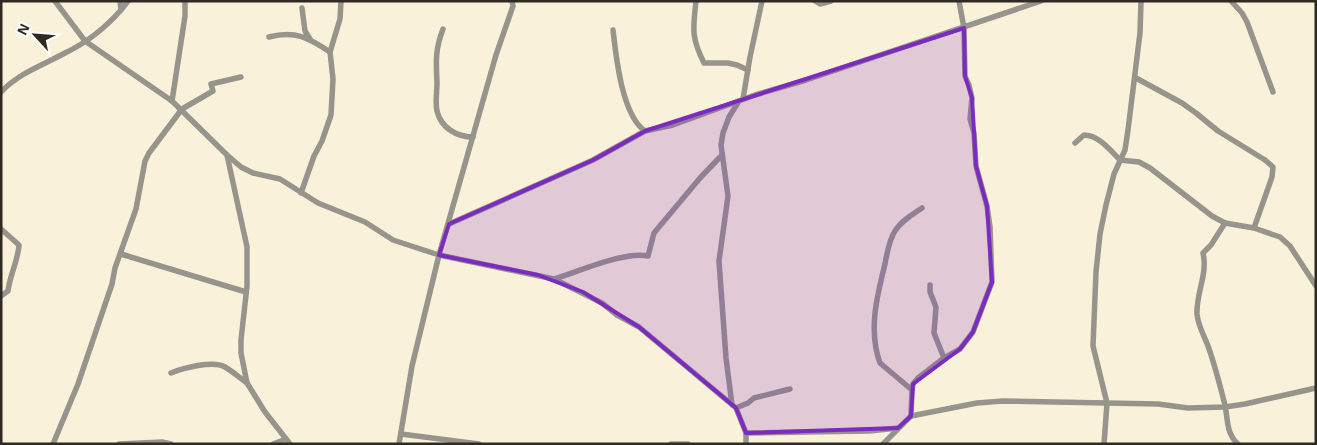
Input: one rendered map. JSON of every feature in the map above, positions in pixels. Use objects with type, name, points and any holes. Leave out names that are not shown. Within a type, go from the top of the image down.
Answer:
[{"type":"street","points":[[54,1],[85,41],[182,109],[241,167],[253,173],[280,179],[318,203],[365,222],[393,240],[439,255],[554,279],[602,303],[617,315],[639,327],[734,407]]},
{"type":"street","points":[[120,1],[121,10]]},
{"type":"street","points":[[1,92],[28,71],[66,53],[85,41],[105,26],[128,1]]},
{"type":"street","points":[[172,101],[185,16],[185,1]]},
{"type":"street","points":[[301,193],[331,115],[333,79],[330,52],[340,19],[341,1]]},
{"type":"street","points":[[399,444],[412,366],[439,255],[496,55],[513,6],[512,1]]},
{"type":"street","points":[[696,1],[693,25],[695,42],[704,62],[728,63],[748,70]]},
{"type":"street","points":[[746,444],[746,433],[734,407],[726,358],[720,261],[728,196],[721,145],[723,132],[729,117],[741,100],[762,1]]},
{"type":"street","points":[[815,1],[820,4],[831,1]]},
{"type":"street","points":[[911,416],[913,384],[944,358],[960,349],[973,332],[990,289],[992,274],[987,206],[976,166],[974,133],[970,119],[972,98],[965,76],[964,28],[959,1]]},
{"type":"street","points":[[448,224],[593,160],[645,131],[673,125],[741,100],[964,28],[1041,1]]},
{"type":"street","points":[[1104,444],[1107,403],[1093,346],[1094,304],[1100,234],[1114,174],[1126,143],[1136,78],[1141,1]]},
{"type":"street","points":[[1231,1],[1247,22],[1273,92]]},
{"type":"street","points":[[302,8],[305,31],[310,39]]},
{"type":"street","points":[[443,29],[436,46],[437,111],[444,124],[456,135],[473,137]]},
{"type":"street","points":[[613,30],[625,99],[632,117],[639,127],[645,131]]},
{"type":"street","points":[[269,37],[282,34],[296,35],[310,39],[330,52]]},
{"type":"street","points":[[53,444],[87,358],[136,209],[144,161],[156,141],[182,109],[213,91],[211,84],[241,77]]},
{"type":"street","points":[[1136,78],[1196,112],[1218,131],[1273,167],[1272,177],[1254,228]]},
{"type":"street","points":[[1074,143],[1084,135],[1090,135],[1106,146],[1120,160],[1139,162],[1150,168],[1212,216],[1224,223],[1254,228],[1280,237],[1290,246],[1316,286]]},
{"type":"street","points":[[554,279],[626,256],[640,254],[648,256],[654,233],[722,154]]},
{"type":"street","points":[[227,155],[247,247],[248,269],[241,353],[247,383],[265,412],[288,441],[273,444]]},
{"type":"street","points":[[912,390],[880,364],[875,326],[875,304],[886,257],[896,230],[906,219],[922,208]]},
{"type":"street","points":[[1224,223],[1211,246],[1203,253],[1205,260],[1202,286],[1197,302],[1199,325],[1208,345],[1225,407],[1229,434],[1238,444]]},
{"type":"street","points":[[1,296],[8,292],[10,277],[19,256],[20,245],[2,231]]},
{"type":"street","points":[[121,254],[246,292]]},
{"type":"street","points":[[930,285],[930,292],[936,307],[934,333],[944,358]]},
{"type":"street","points":[[171,373],[182,368],[218,364],[224,366],[247,383]]},
{"type":"street","points":[[882,444],[911,416],[977,403],[1004,401],[1158,404],[1188,408],[1225,407],[1316,388]]},
{"type":"street","points":[[734,407],[748,403],[754,398],[790,389]]},
{"type":"street","points":[[746,433],[869,431],[898,428]]},
{"type":"street","points":[[401,434],[479,444]]},
{"type":"street","points":[[119,444],[162,442],[171,444]]},
{"type":"street","points":[[671,444],[688,444]]},
{"type":"highlighted area","points":[[964,28],[965,76],[972,98],[976,166],[987,206],[992,282],[973,332],[960,349],[913,384],[911,416],[898,428],[746,433],[736,408],[639,327],[583,292],[538,275],[439,255],[449,224],[593,160],[645,131]]}]
